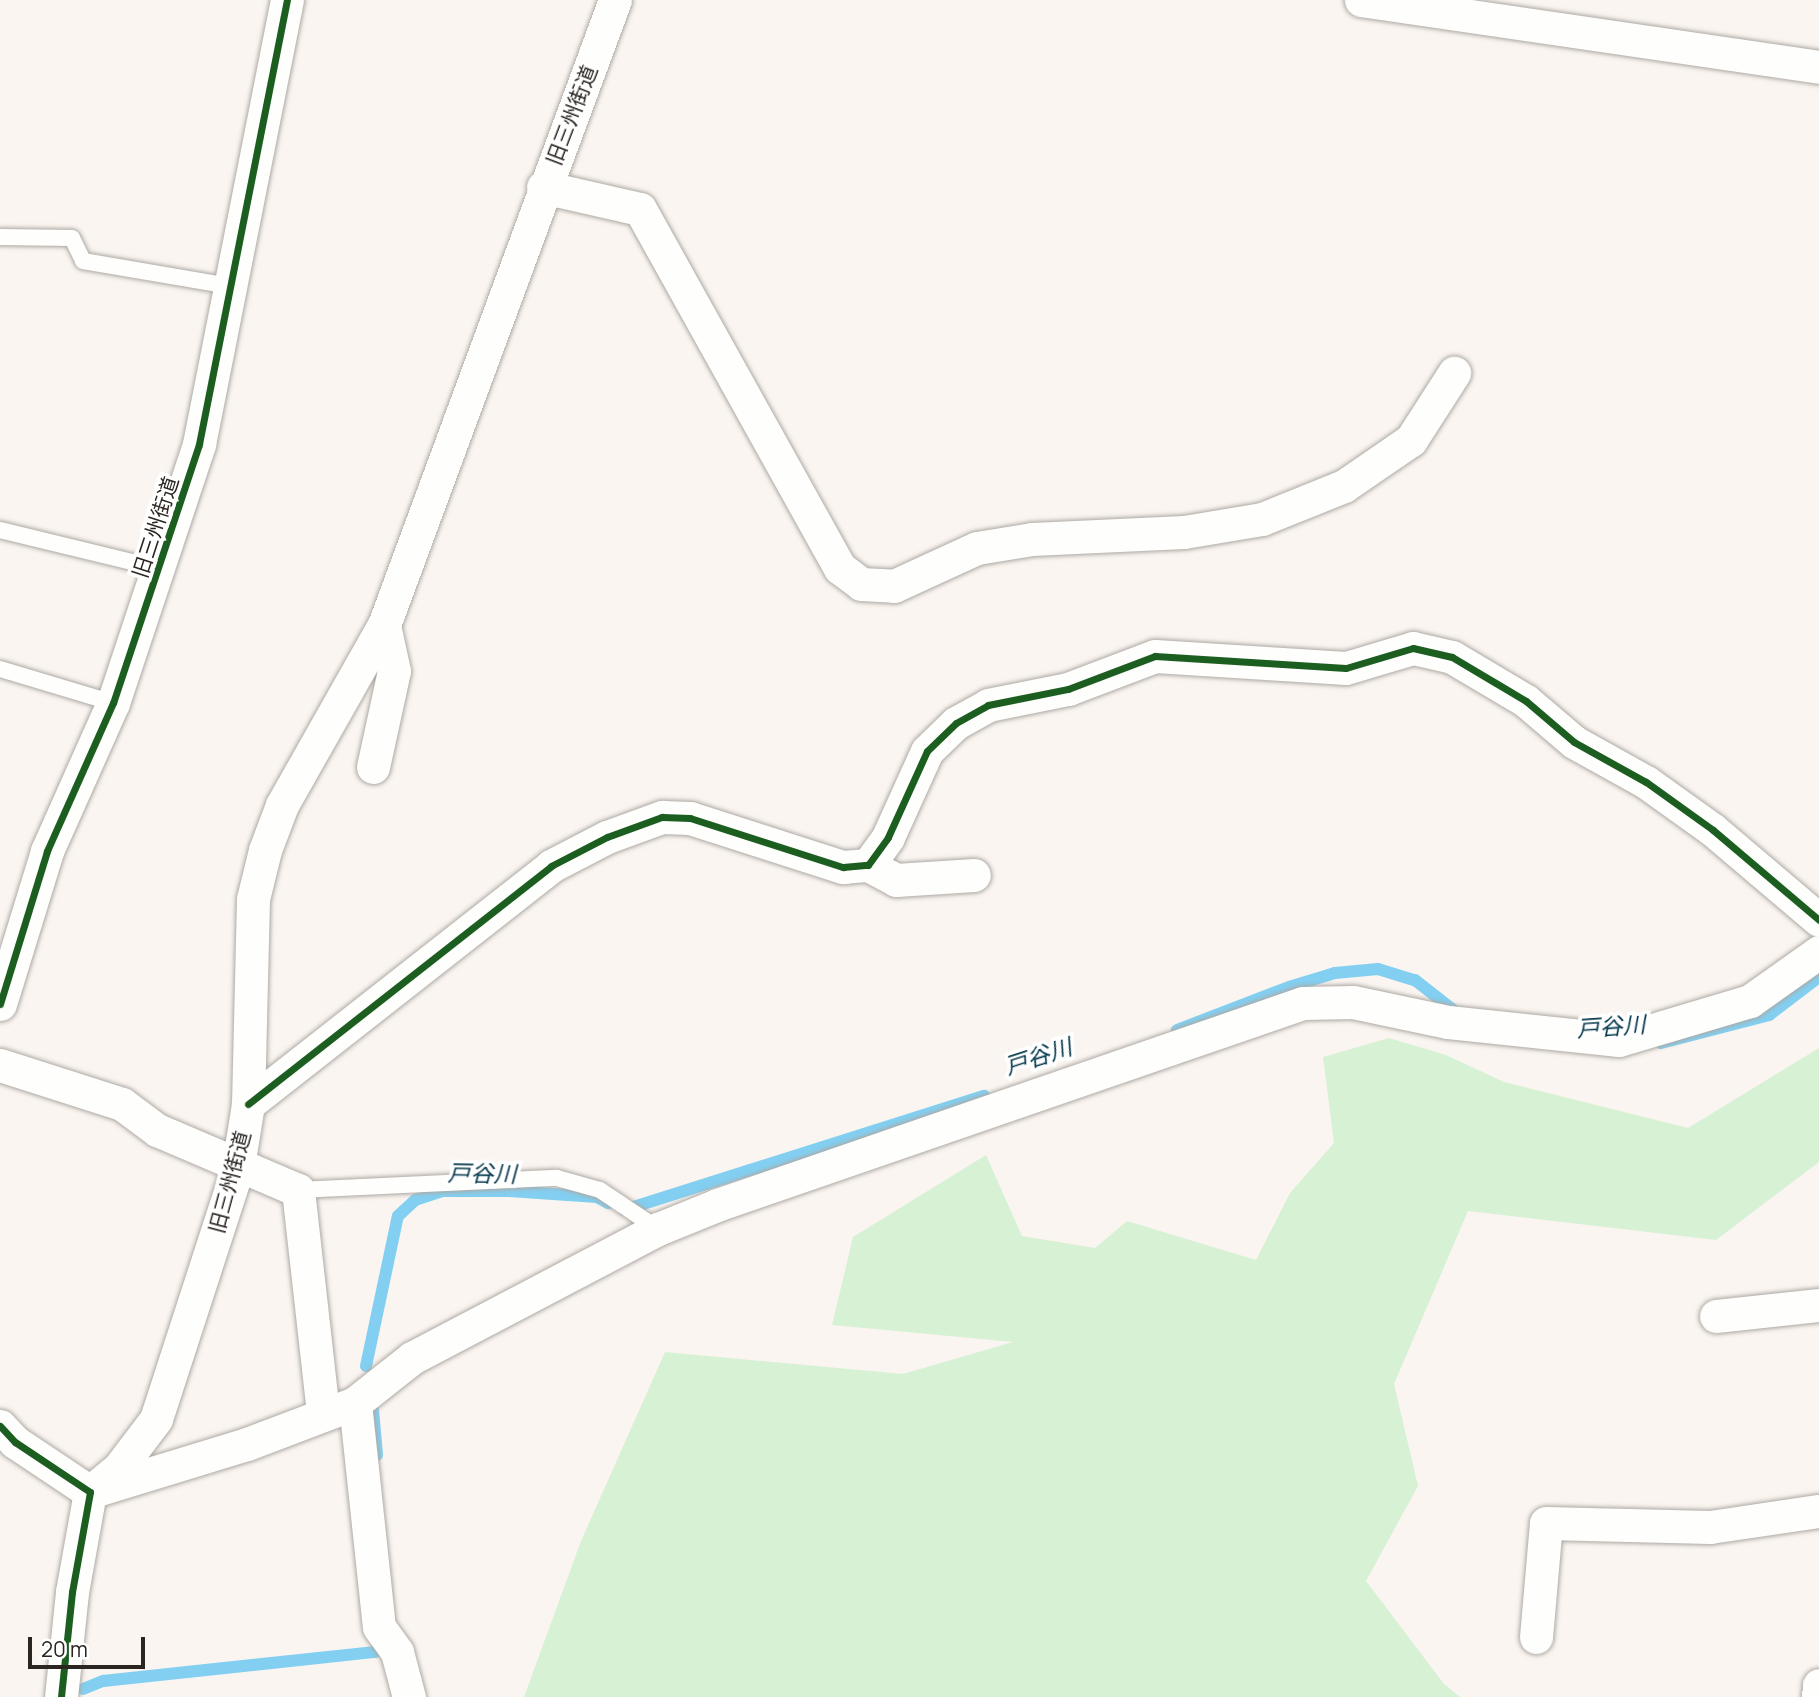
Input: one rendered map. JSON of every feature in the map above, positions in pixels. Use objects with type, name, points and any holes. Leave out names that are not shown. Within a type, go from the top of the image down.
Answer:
[{"type":"street","name":"旧三州街道","points":[[0,1004],[47,851],[113,703],[200,444],[287,0]]},
{"type":"street","name":"旧三州街道","points":[[90,1492],[119,1468],[156,1419],[238,1166],[248,1104],[253,899],[265,850],[282,805],[384,625],[516,272],[543,187],[615,0]]},
{"type":"street","points":[[1362,0],[1819,68]]},
{"type":"street","points":[[543,187],[640,209],[840,568],[861,584],[894,586],[990,546],[1184,532],[1262,519],[1344,486],[1411,440],[1454,373]]},
{"type":"street","points":[[373,767],[394,671],[384,625]]},
{"type":"street","points":[[868,865],[888,837],[927,751],[956,723],[988,705],[1069,689],[1155,656],[1346,668],[1413,648],[1452,657],[1526,701],[1574,742],[1646,782],[1713,830],[1819,920]]},
{"type":"street","points":[[248,1104],[551,866],[607,837],[662,817],[690,818],[843,867],[868,865],[895,880],[974,875]]},
{"type":"street","points":[[90,1492],[247,1444],[355,1403],[412,1358],[650,1223],[1303,1003],[1353,1002],[1448,1022],[1619,1040],[1750,1001],[1819,951]]},
{"type":"street","points":[[0,1065],[122,1104],[158,1130],[298,1190],[323,1414]]},
{"type":"street","points":[[1716,1316],[1819,1305]]},
{"type":"street","points":[[355,1403],[388,1639],[409,1697]]},
{"type":"street","points":[[0,1426],[15,1442],[90,1492]]},
{"type":"street","points":[[61,1697],[72,1592],[90,1492]]},
{"type":"street","points":[[1536,1637],[1546,1523],[1710,1527],[1819,1511]]},
{"type":"street","points":[[1818,1697],[1819,1685]]},
{"type":"lane","points":[[0,237],[72,239],[83,261],[229,286]]},
{"type":"lane","points":[[0,530],[160,569]]},
{"type":"lane","points":[[0,669],[113,703]]},
{"type":"lane","points":[[298,1190],[557,1178],[600,1190],[620,1200],[650,1223]]},
{"type":"green space","points":[[1389,1038],[1446,1055],[1504,1082],[1688,1128],[1819,1048],[1819,1162],[1716,1240],[1468,1211],[1394,1384],[1418,1486],[1366,1581],[1444,1684],[1460,1697],[524,1697],[581,1541],[665,1352],[903,1374],[1013,1342],[832,1325],[853,1237],[986,1155],[1022,1236],[1095,1248],[1127,1221],[1256,1260],[1290,1193],[1334,1143],[1323,1057]]},
{"type":"waterway","name":"戸谷川","points":[[1177,1030],[1289,987],[1335,973],[1378,969],[1415,980],[1457,1013]]},
{"type":"waterway","name":"戸谷川","points":[[1661,1043],[1769,1015],[1819,977]]},
{"type":"waterway","name":"戸谷川","points":[[624,1210],[984,1096]]},
{"type":"waterway","name":"戸谷川","points":[[366,1366],[398,1216],[415,1200],[442,1191],[509,1191],[597,1197],[608,1203]]},
{"type":"waterway","name":"戸谷川","points":[[373,1410],[377,1455]]},
{"type":"waterway","name":"戸谷川","points":[[83,1689],[103,1681],[375,1652],[385,1638]]},
{"type":"cycle path","points":[[0,1004],[47,851],[113,703],[199,444],[287,0]]},
{"type":"cycle path","points":[[248,1104],[551,866],[607,837],[662,817],[690,818],[843,867],[868,865],[888,837],[927,751],[956,723],[988,705],[1068,689],[1155,656],[1346,668],[1413,648],[1452,657],[1526,701],[1574,742],[1646,782],[1713,830],[1819,920]]},
{"type":"cycle path","points":[[0,1426],[15,1442],[90,1492],[72,1592],[61,1697]]}]
